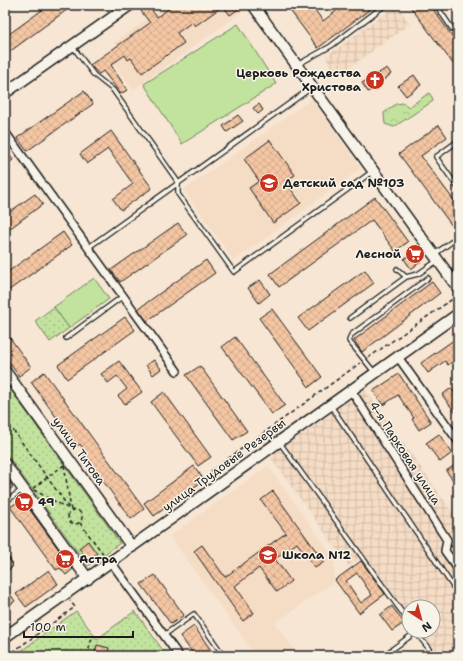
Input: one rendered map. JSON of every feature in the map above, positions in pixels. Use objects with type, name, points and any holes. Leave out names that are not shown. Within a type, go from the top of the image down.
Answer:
[{"type":"main road","points":[[5,93],[130,5]]},
{"type":"main road","points":[[253,5],[458,288]]},
{"type":"main road","name":"улица Трудовые Резервы","points":[[5,637],[88,579],[107,559],[132,547],[458,314]]},
{"type":"main road","name":"улица Титова","points":[[5,370],[132,547]]},
{"type":"main road","points":[[5,464],[88,579]]},
{"type":"street","points":[[5,132],[177,371]]},
{"type":"street","points":[[398,357],[458,441]]},
{"type":"street","name":"4-я Парковая улица","points":[[351,390],[447,540],[445,551],[458,569]]},
{"type":"street","points":[[107,559],[179,656]]},
{"type":"lane","points":[[436,5],[453,30],[458,27]]},
{"type":"lane","points":[[296,65],[331,46],[384,6]]},
{"type":"lane","points":[[72,46],[94,75],[113,90],[178,182],[178,194],[234,272],[373,171]]},
{"type":"lane","points":[[89,247],[312,87]]},
{"type":"lane","points":[[458,141],[436,157],[458,188]]},
{"type":"lane","points":[[350,318],[406,277],[418,274],[458,237]]},
{"type":"lane","points":[[397,269],[406,277]]},
{"type":"lane","points":[[375,373],[349,341],[351,335],[428,278]]},
{"type":"lane","points":[[66,338],[123,296]]},
{"type":"lane","points":[[330,405],[458,594]]},
{"type":"lane","points":[[279,442],[401,611]]},
{"type":"lane","points":[[5,502],[23,489]]},
{"type":"lane","points":[[164,635],[194,614],[224,656]]},
{"type":"lane","points":[[383,656],[405,639]]},
{"type":"lane","points":[[422,639],[429,649]]},
{"type":"path","points":[[211,471],[364,360],[458,296]]},
{"type":"path","points":[[5,419],[71,510]]},
{"type":"path","points":[[71,510],[64,465],[32,489],[71,510],[78,510],[82,513],[83,517],[80,522],[75,524],[69,522],[68,516],[71,510]]},
{"type":"path","points":[[80,522],[107,559]]},
{"type":"path","points":[[7,656],[75,607],[66,594]]},
{"type":"path","points":[[87,656],[92,638]]},
{"type":"shaded area","points":[[167,5],[243,5],[246,9],[133,90],[114,64],[124,57],[114,43]]},
{"type":"shaded area","points":[[397,5],[410,24],[338,76],[325,57]]},
{"type":"shaded area","points":[[312,99],[361,168],[234,261],[184,190]]},
{"type":"shaded area","points":[[365,389],[458,520],[458,537],[440,550],[458,575],[458,656],[437,656],[425,639],[441,639],[441,599],[401,599],[401,606],[364,555],[349,566],[270,457]]},
{"type":"shaded area","points":[[268,466],[334,558],[334,582],[275,623],[299,656],[256,656],[170,536]]},
{"type":"green space","points":[[238,24],[276,84],[182,144],[144,84]]},
{"type":"green space","points":[[429,93],[433,101],[394,127],[385,124],[384,113],[396,104],[403,103],[409,107]]},
{"type":"green space","points":[[94,278],[109,299],[69,328],[54,307]]},
{"type":"green space","points":[[54,307],[69,328],[50,342],[35,321]]},
{"type":"green space","points":[[5,382],[120,543],[88,566],[5,452]]},
{"type":"green space","points":[[76,611],[97,639],[135,611],[167,656],[14,656]]},
{"type":"building","points":[[49,5],[66,5],[68,9],[5,55],[5,37]]},
{"type":"building","points":[[174,5],[244,5],[230,15],[223,6],[195,26],[192,22],[177,33],[184,43],[142,73],[131,58],[128,60],[125,55],[111,65],[127,90],[121,94],[103,71],[99,74],[90,65],[150,23],[141,11],[148,6],[157,17]]},
{"type":"building","points":[[286,5],[311,5],[323,21],[344,5],[365,5],[369,10],[318,48]]},
{"type":"building","points":[[409,5],[430,5],[458,44],[458,62],[454,65]]},
{"type":"building","name":"Церковь Рождества Христова","points":[[387,68],[391,74],[368,92],[362,83]]},
{"type":"building","points":[[414,75],[421,85],[406,96],[398,86]]},
{"type":"building","points":[[84,91],[93,104],[27,151],[17,138]]},
{"type":"building","points":[[259,104],[263,110],[258,114],[253,108]]},
{"type":"building","points":[[238,115],[243,121],[227,132],[223,126]]},
{"type":"building","points":[[439,125],[447,137],[421,156],[458,206],[458,234],[399,154]]},
{"type":"building","points":[[111,131],[152,188],[121,210],[113,199],[133,184],[108,149],[87,164],[80,154]]},
{"type":"building","name":"Детский сад №103","points":[[270,140],[295,175],[285,181],[301,203],[273,223],[249,188],[259,181],[244,159]]},
{"type":"building","points":[[5,149],[13,160],[5,166]]},
{"type":"building","points":[[35,194],[43,204],[5,232],[5,215]]},
{"type":"building","points":[[375,197],[408,242],[395,251],[372,220],[279,287],[270,274]]},
{"type":"building","points":[[178,223],[187,235],[120,282],[111,270]]},
{"type":"building","points":[[63,232],[72,245],[5,293],[5,274]]},
{"type":"building","points":[[416,250],[423,260],[411,269],[404,259]]},
{"type":"building","points":[[206,260],[215,273],[147,321],[138,309]]},
{"type":"building","points":[[365,270],[374,283],[308,331],[298,318]]},
{"type":"building","points":[[260,280],[270,294],[259,303],[248,288]]},
{"type":"building","points":[[432,282],[440,293],[362,352],[354,340]]},
{"type":"building","points":[[272,309],[322,377],[309,387],[259,318]]},
{"type":"building","points":[[125,317],[135,330],[67,379],[58,365]]},
{"type":"building","points":[[5,331],[31,367],[19,376],[5,357]]},
{"type":"building","points":[[235,337],[285,405],[272,414],[222,347]]},
{"type":"building","points":[[458,337],[458,355],[453,358],[455,360],[448,365],[445,361],[428,373],[421,363]]},
{"type":"building","points":[[154,360],[161,369],[153,375],[146,365]]},
{"type":"building","points":[[119,361],[142,392],[125,404],[118,396],[127,389],[117,376],[108,383],[101,374]]},
{"type":"building","points":[[200,366],[247,431],[233,440],[186,375]]},
{"type":"building","points":[[44,372],[144,509],[131,519],[84,455],[86,453],[80,444],[77,446],[31,382]]},
{"type":"building","points":[[399,374],[431,422],[419,430],[412,419],[414,418],[398,395],[383,405],[373,391]]},
{"type":"building","points":[[451,388],[458,398],[458,416],[442,395]]},
{"type":"building","points":[[164,392],[211,457],[198,466],[151,402]]},
{"type":"building","points":[[439,434],[452,453],[440,462],[426,443]]},
{"type":"building","points":[[458,463],[458,476],[453,480],[446,471]]},
{"type":"building","points":[[194,466],[204,480],[154,516],[144,503]]},
{"type":"building","points":[[5,477],[13,487],[5,493]]},
{"type":"building","name":"Школа N12","points":[[273,491],[324,562],[315,568],[297,543],[275,559],[291,581],[277,592],[259,568],[235,586],[254,613],[243,621],[194,551],[202,545],[225,577],[286,533],[261,500]]},
{"type":"building","points":[[22,499],[73,569],[66,575],[60,568],[56,570],[10,507]]},
{"type":"building","points":[[458,539],[458,555],[451,546]]},
{"type":"building","points":[[88,541],[97,554],[88,560],[79,548]]},
{"type":"building","points":[[361,561],[385,594],[359,613],[335,580]],"holes":[[[357,573],[372,595],[361,603],[346,581]]]},
{"type":"building","points":[[49,570],[58,584],[26,607],[16,594]]},
{"type":"building","points":[[155,575],[184,615],[171,624],[141,584]]},
{"type":"building","points":[[5,587],[15,601],[5,608]]},
{"type":"building","points":[[392,606],[401,619],[401,625],[392,631],[380,615]]},
{"type":"building","points":[[194,626],[215,656],[195,656],[180,636]]},
{"type":"building","points":[[97,645],[109,648],[107,656],[94,656]]},
{"type":"place","name":"Церковь Рождества Христова","points":[[375,80]]},
{"type":"place","name":"Детский сад №103","points":[[269,183]]},
{"type":"place","name":"Лесной","points":[[415,254]]},
{"type":"place","name":"49","points":[[24,502]]},
{"type":"place","name":"Школа N12","points":[[268,555]]},
{"type":"place","name":"Астра","points":[[65,559]]}]
